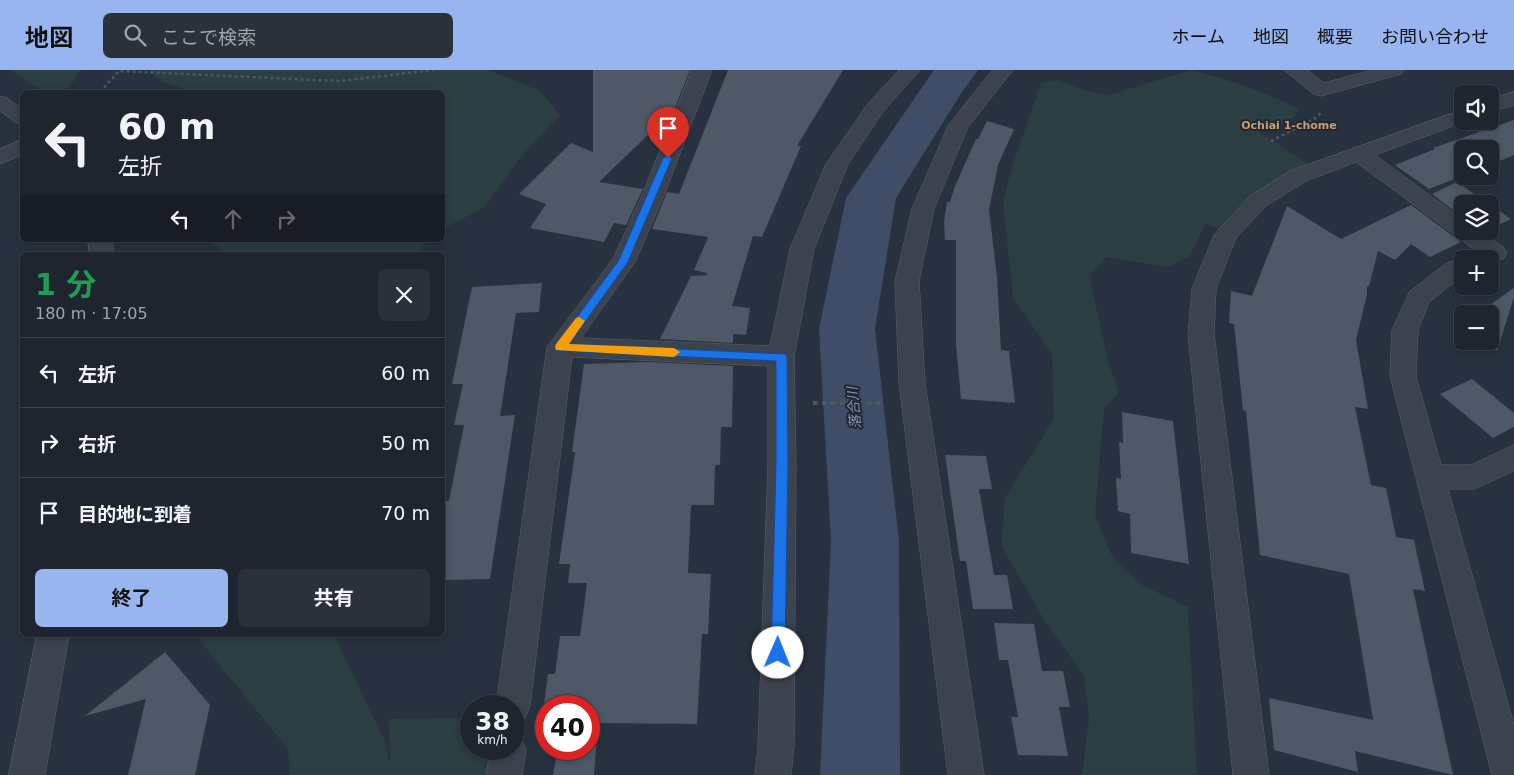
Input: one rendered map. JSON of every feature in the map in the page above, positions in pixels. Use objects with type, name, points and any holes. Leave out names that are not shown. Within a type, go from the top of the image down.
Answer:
[{"type":"street","points":[[514,695],[560,347],[623,262],[654,193],[702,70]]},
{"type":"street","points":[[773,775],[776,747],[782,494],[781,357],[802,250],[836,164],[874,109],[910,70]]},
{"type":"street","points":[[966,775],[912,384],[907,281],[923,209],[958,126],[1003,70]]},
{"type":"street","points":[[1294,70],[1321,90],[1394,70]]},
{"type":"street","points":[[1499,103],[1514,98]]},
{"type":"street","points":[[0,102],[20,117]]},
{"type":"street","points":[[1251,775],[1201,334],[1204,289],[1226,235],[1258,201],[1298,176],[1454,119]]},
{"type":"street","points":[[0,157],[20,148]]},
{"type":"street","points":[[1358,153],[1454,223]]},
{"type":"street","points":[[1479,240],[1494,250]]},
{"type":"street","points":[[1454,271],[1419,297],[1405,330],[1403,376],[1510,775]]},
{"type":"street","points":[[560,347],[781,357]]},
{"type":"street","points":[[1431,477],[1474,477],[1514,457]]},
{"type":"street","points":[[26,775],[53,637]]},
{"type":"street","points":[[504,775],[506,760]]},
{"type":"path","points":[[102,90],[119,71],[339,81],[434,70]]},
{"type":"path","points":[[1272,140],[1314,119],[1337,101],[1321,90]]},
{"type":"path","points":[[808,404],[892,403]]},
{"type":"shaded area","points":[[10,70],[81,70],[67,90],[40,90]]},
{"type":"shaded area","points":[[149,70],[488,70],[540,91],[560,115],[519,159],[485,207],[445,228],[445,90],[190,90],[164,83]]},
{"type":"shaded area","points":[[1191,70],[1246,86],[1299,109],[1294,118],[1269,126],[1248,125],[1310,165],[1220,230],[1206,223],[1190,256],[1168,267],[1107,257],[1089,275],[1108,361],[1119,392],[1104,409],[1095,515],[1113,558],[1142,585],[1188,607],[1197,775],[1082,775],[1089,718],[1084,676],[1044,620],[1001,545],[1005,498],[1054,418],[1052,354],[1013,298],[1003,201],[1014,161],[1041,83],[1057,80],[1091,92],[1109,95]]},
{"type":"shaded area","points":[[210,242],[425,242],[420,252],[226,252]]},
{"type":"shaded area","points":[[197,637],[335,637],[385,741],[390,764],[389,719],[460,718],[460,760],[496,760],[494,775],[290,775],[288,749]]},
{"type":"building","points":[[593,70],[690,70],[674,110],[599,182],[643,189],[626,225],[614,223],[604,242],[530,228],[546,204],[519,194],[571,143],[593,152]]},
{"type":"building","points":[[728,70],[843,70],[797,146],[801,146],[762,237],[753,236],[732,306],[750,308],[746,335],[733,334],[733,343],[660,339],[691,276],[707,275],[707,273],[694,270],[708,237],[652,229],[667,192],[679,194]]},
{"type":"building","points":[[1514,120],[1514,155],[1499,161],[1499,140],[1456,140],[1485,130],[1499,130],[1499,125]]},
{"type":"building","points":[[987,121],[1014,129],[998,165],[989,210],[997,277],[1001,350],[1009,351],[1015,403],[961,399],[956,344],[956,240],[945,240],[944,221],[947,202],[950,202],[976,139],[978,139]]},
{"type":"building","points":[[1454,141],[1454,179],[1429,189],[1395,165],[1435,149],[1433,148]]},
{"type":"building","points":[[1454,183],[1454,185],[1461,185],[1476,195],[1454,195],[1454,211],[1432,194]]},
{"type":"building","points":[[1411,205],[1454,237],[1454,240],[1461,242],[1430,257],[1411,244],[1395,260],[1378,251],[1369,286],[1367,287],[1356,340],[1368,409],[1355,407],[1371,485],[1386,488],[1396,537],[1414,540],[1425,591],[1413,589],[1453,775],[1355,751],[1358,772],[1274,750],[1269,698],[1373,720],[1349,574],[1260,555],[1246,411],[1243,410],[1234,324],[1229,323],[1231,291],[1252,296],[1287,206],[1341,239]]},
{"type":"building","points":[[1499,210],[1511,219],[1499,225]]},
{"type":"building","points":[[542,283],[539,312],[516,313],[500,416],[515,415],[490,579],[445,580],[445,501],[449,501],[464,425],[454,425],[463,384],[452,384],[472,287]]},
{"type":"building","points":[[1514,288],[1514,297],[1499,345],[1499,305],[1490,305]]},
{"type":"building","points":[[648,362],[733,366],[732,427],[721,427],[720,465],[715,465],[714,505],[691,505],[688,573],[711,574],[708,634],[702,634],[697,724],[600,723],[600,695],[545,695],[548,674],[555,674],[560,636],[580,636],[587,583],[568,583],[570,564],[559,564],[575,452],[572,452],[584,364]]},
{"type":"building","points":[[1472,379],[1514,413],[1514,427],[1493,438],[1440,394]]},
{"type":"building","points":[[1122,412],[1173,421],[1189,564],[1131,553],[1130,514],[1118,511],[1116,478],[1121,479],[1119,442],[1123,443]]},
{"type":"building","points":[[945,455],[986,456],[992,489],[979,489],[994,575],[1007,575],[1013,609],[973,609],[966,561],[960,561]]},
{"type":"building","points":[[994,623],[1034,624],[1042,671],[1063,671],[1070,707],[1059,707],[1068,756],[1018,755],[1011,717],[1018,717],[1008,660],[999,660]]},
{"type":"building","points":[[165,652],[210,705],[195,775],[128,775],[146,699],[85,716]]},
{"type":"building","points":[[556,760],[595,760],[594,775],[553,775]]},
{"type":"waterway","name":"落合川","points":[[860,775],[865,541],[847,329],[871,198],[941,90],[957,70]]},
{"type":"slow traffic","points":[[579,321],[560,347],[674,352]]},
{"type":"district","name":"Ochiai 1-chome","points":[[1289,125]]},
{"type":"route","points":[[668,158],[623,262],[560,347],[781,357],[782,464],[778,653]]}]
